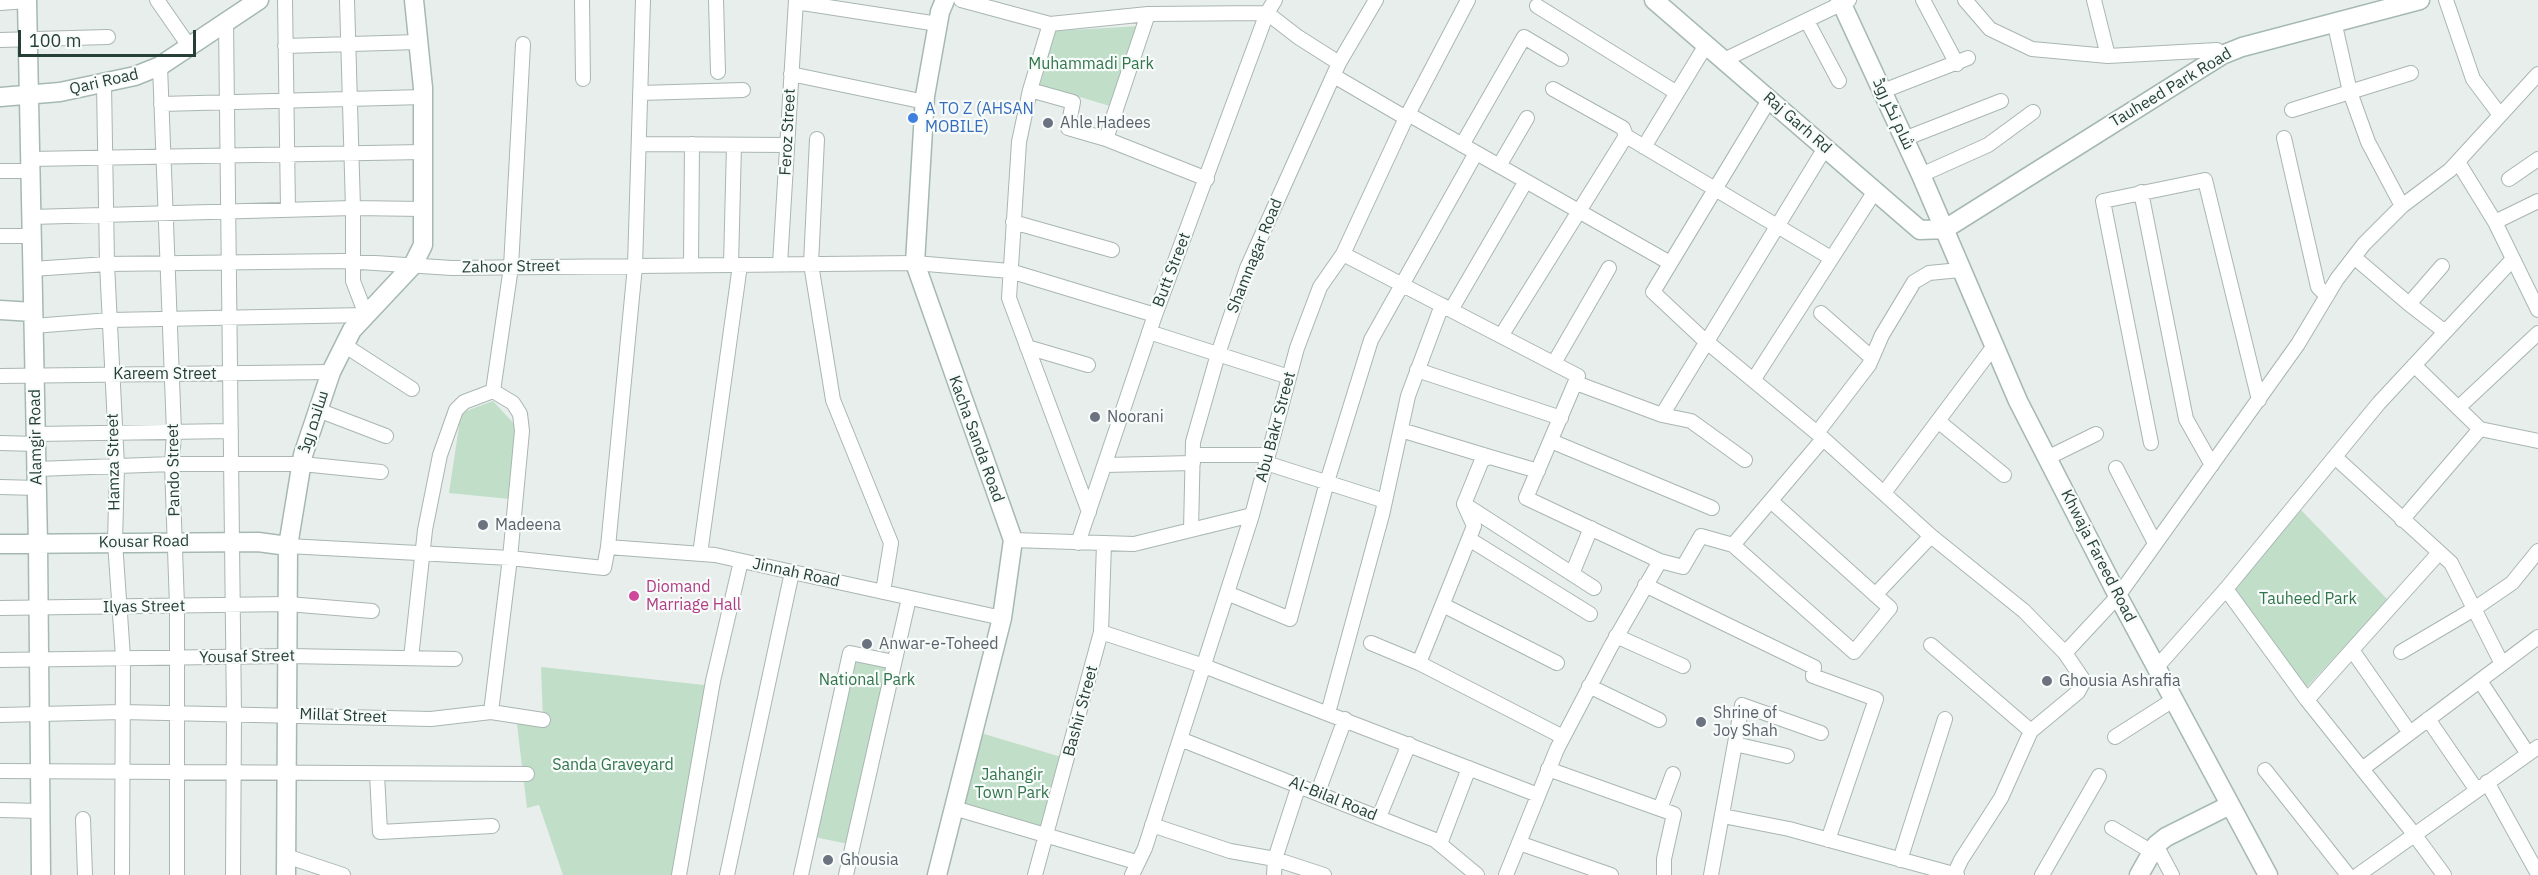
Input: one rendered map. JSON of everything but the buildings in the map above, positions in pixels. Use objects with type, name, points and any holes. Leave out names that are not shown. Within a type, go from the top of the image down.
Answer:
[{"type":"main road","name":"Qari Road","points":[[0,97],[29,96],[104,84],[135,76],[159,66],[259,0]]},
{"type":"main road","name":"ساندہ روڈ","points":[[286,875],[288,546],[302,464],[331,372],[352,330],[413,265],[423,245],[423,97],[414,0]]},
{"type":"main road","name":"Kacha Sanda Road","points":[[937,875],[1002,618],[1013,540],[915,263],[925,102],[938,24],[945,0]]},
{"type":"main road","name":"Raj Garh Rd","points":[[1654,0],[1920,230],[1945,229]]},
{"type":"main road","name":"Tauheed Park Road","points":[[1945,229],[2222,55],[2242,47],[2334,21],[2420,0]]},
{"type":"main road","name":"Alamgir Road","points":[[27,1],[37,469],[41,875]]},
{"type":"main road","name":"شام نگر روڈ","points":[[1844,1],[1945,229]]},
{"type":"main road","name":"Khwaja Fareed Road","points":[[1945,229],[1960,270],[2047,458],[2228,806],[2268,875]]},
{"type":"main road","points":[[0,310],[33,319]]},
{"type":"main road","name":"Kousar Road","points":[[0,544],[232,542],[288,546]]},
{"type":"main road","points":[[2139,875],[2154,849],[2166,837],[2228,806]]},
{"type":"street","points":[[157,0],[189,46]]},
{"type":"street","points":[[285,0],[288,210]]},
{"type":"street","points":[[33,319],[110,320],[366,315],[353,281],[347,0]]},
{"type":"street","points":[[582,0],[583,79]]},
{"type":"street","points":[[288,546],[510,558],[604,568],[608,547],[635,266],[643,0]]},
{"type":"street","points":[[716,0],[718,72]]},
{"type":"street","points":[[961,0],[1050,24],[1148,14],[1267,13],[1336,69],[1407,116],[1670,263]]},
{"type":"street","name":"Butt Street","points":[[1078,543],[1155,315],[1267,13],[1275,0]]},
{"type":"street","name":"Shamnagar Road","points":[[1191,530],[1193,442],[1218,354],[1247,268],[1336,69],[1376,0]]},
{"type":"street","name":"Abu Bakr Street","points":[[1134,868],[1152,825],[1252,515],[1296,348],[1320,287],[1343,254],[1407,116],[1468,0]]},
{"type":"street","points":[[1883,91],[1962,61],[1923,0]]},
{"type":"street","points":[[1965,0],[1990,28],[2032,49],[2108,56],[2217,50],[2222,55]]},
{"type":"street","points":[[2094,0],[2108,56]]},
{"type":"street","points":[[2446,0],[2474,79],[2500,115]]},
{"type":"street","points":[[0,3],[27,1]]},
{"type":"street","points":[[796,1],[938,24]]},
{"type":"street","name":"Feroz Street","points":[[780,264],[796,1]]},
{"type":"street","points":[[1724,60],[1844,1]]},
{"type":"street","points":[[1537,6],[1677,93]]},
{"type":"street","points":[[1106,139],[1148,14]]},
{"type":"street","points":[[1807,21],[1839,81]]},
{"type":"street","points":[[2334,21],[2350,92],[2368,142],[2402,206]]},
{"type":"street","points":[[226,22],[234,715],[233,875]]},
{"type":"street","points":[[1050,24],[1030,90],[1019,142],[1009,298],[1089,512]]},
{"type":"street","points":[[0,40],[108,37]]},
{"type":"street","points":[[1461,145],[1524,37],[1561,58]]},
{"type":"street","points":[[285,46],[418,42]]},
{"type":"street","points":[[493,391],[511,267],[523,44]]},
{"type":"street","points":[[1644,147],[1706,45]]},
{"type":"street","name":"Pando Street","points":[[159,66],[174,432],[172,464],[177,606],[177,875]]},
{"type":"street","points":[[2292,110],[2411,73]]},
{"type":"street","points":[[791,74],[925,102]]},
{"type":"street","points":[[2065,652],[2118,596],[2298,344],[2354,257],[2402,206],[2458,162],[2538,74]]},
{"type":"street","name":"Hamza Street","points":[[104,84],[107,264],[117,465],[115,542],[123,657],[122,875]]},
{"type":"street","points":[[1553,88],[1623,128],[1626,136],[1644,147],[1832,258]]},
{"type":"street","points":[[640,93],[743,90]]},
{"type":"street","points":[[1030,90],[1073,102],[1068,128],[1106,139],[1207,179]]},
{"type":"street","points":[[161,104],[423,97]]},
{"type":"street","points":[[1723,816],[1828,840],[1955,875],[1961,860],[2001,798],[2031,731],[2078,692],[2084,681],[2065,652],[2024,611],[1931,536],[1820,436],[1705,340],[1653,292],[1770,100]]},
{"type":"street","points":[[1904,139],[2001,101]]},
{"type":"street","points":[[1921,175],[1988,145],[2033,111]]},
{"type":"street","points":[[1499,166],[1527,118]]},
{"type":"street","points":[[1501,336],[1626,136]]},
{"type":"street","points":[[2284,138],[2318,287],[2327,296]]},
{"type":"street","points":[[818,139],[811,264],[833,400],[891,543],[882,592]]},
{"type":"street","points":[[639,144],[787,145]]},
{"type":"street","points":[[691,266],[692,144]]},
{"type":"street","points":[[700,554],[735,265],[734,145]]},
{"type":"street","points":[[1662,414],[1705,340],[1825,148]]},
{"type":"street","points":[[0,171],[105,156],[423,152]]},
{"type":"street","points":[[1227,593],[1290,619],[1327,482],[1371,340],[1476,153]]},
{"type":"street","points":[[2509,179],[2538,159]]},
{"type":"street","points":[[2458,162],[2495,222],[2513,259],[2532,281],[2538,310]]},
{"type":"street","points":[[2151,443],[2103,201],[2205,180],[2259,400]]},
{"type":"street","points":[[1328,713],[1385,501],[1417,370],[1446,308],[1526,181]]},
{"type":"street","points":[[1754,380],[1875,191]]},
{"type":"street","points":[[2141,192],[2186,419],[2212,465]]},
{"type":"street","points":[[2495,222],[2538,201]]},
{"type":"street","points":[[31,217],[353,208],[423,209]]},
{"type":"street","points":[[1013,222],[1112,250]]},
{"type":"street","points":[[0,236],[32,236]]},
{"type":"street","points":[[1343,254],[1578,376],[1526,498],[1660,561],[1683,567],[1701,536],[1733,545],[1854,652],[1890,608],[1771,501]]},
{"type":"street","points":[[2354,257],[2444,331]]},
{"type":"street","points":[[2156,668],[2226,589],[2414,365],[2513,259]]},
{"type":"street","name":"Zahoor Street","points":[[32,269],[107,264],[354,261],[452,268],[915,263],[1010,271],[1155,315]]},
{"type":"street","points":[[2409,304],[2442,266]]},
{"type":"street","points":[[1554,363],[1609,268]]},
{"type":"street","points":[[1733,545],[1771,501],[1820,436],[1872,358],[1914,282],[1929,273],[1960,270]]},
{"type":"street","points":[[1821,314],[1872,358]]},
{"type":"street","points":[[1149,332],[1289,377]]},
{"type":"street","points":[[2458,408],[2538,333]]},
{"type":"street","points":[[344,345],[412,390]]},
{"type":"street","points":[[1884,493],[1994,346]]},
{"type":"street","points":[[1027,347],[1088,365]]},
{"type":"street","points":[[2414,365],[2480,429],[2538,441]]},
{"type":"street","points":[[1417,370],[1561,418]]},
{"type":"street","name":"Kareem Street","points":[[0,376],[331,372]]},
{"type":"street","points":[[1576,382],[1662,414],[1691,421],[1745,459]]},
{"type":"street","points":[[411,658],[422,554],[440,455],[456,410],[464,402],[493,391]]},
{"type":"street","points":[[491,712],[510,558],[522,431],[520,414],[513,403],[493,391]]},
{"type":"street","points":[[318,410],[386,436]]},
{"type":"street","points":[[1938,421],[2004,475]]},
{"type":"street","points":[[2402,520],[2480,429]]},
{"type":"street","points":[[1401,430],[1538,471]]},
{"type":"street","points":[[0,443],[115,431],[231,431]]},
{"type":"street","points":[[2047,458],[2096,434]]},
{"type":"street","points":[[1551,441],[1712,508]]},
{"type":"street","points":[[2335,457],[2438,554],[2451,563],[2502,664]]},
{"type":"street","points":[[1419,663],[1474,526],[1464,504],[1482,460],[1490,458]]},
{"type":"street","points":[[1105,465],[1193,459],[1267,459],[1385,501]]},
{"type":"street","points":[[37,469],[117,465],[302,464],[381,472]]},
{"type":"street","points":[[2116,468],[2155,543]]},
{"type":"street","points":[[0,487],[37,488]]},
{"type":"street","points":[[1464,504],[1594,588]]},
{"type":"street","points":[[1013,540],[1134,544],[1252,515]]},
{"type":"street","points":[[1572,574],[1591,528]]},
{"type":"street","points":[[1875,595],[1931,536]]},
{"type":"street","points":[[1469,539],[1590,614]]},
{"type":"street","name":"Bashir Street","points":[[1035,875],[1066,768],[1101,632],[1104,544]]},
{"type":"street","name":"Jinnah Road","points":[[608,547],[700,554],[741,561],[1002,618]]},
{"type":"street","points":[[2401,652],[2474,609],[2512,583],[2538,551]]},
{"type":"street","points":[[2307,700],[2438,554]]},
{"type":"street","points":[[679,875],[713,681],[741,561]]},
{"type":"street","points":[[1506,875],[1563,737],[1616,636],[1660,561]]},
{"type":"street","points":[[727,875],[792,572]]},
{"type":"street","points":[[1645,585],[1814,667],[1813,676],[1876,699],[1828,840]]},
{"type":"street","points":[[2226,589],[2307,700],[2444,875]]},
{"type":"street","points":[[846,875],[909,598]]},
{"type":"street","name":"Ilyas Street","points":[[0,608],[288,604],[372,611]]},
{"type":"street","points":[[1443,605],[1557,663]]},
{"type":"street","points":[[1101,632],[1204,666],[1538,795]]},
{"type":"street","points":[[1616,636],[1683,666]]},
{"type":"street","points":[[2362,769],[2538,637]]},
{"type":"street","points":[[1371,643],[1419,663],[1563,737]]},
{"type":"street","points":[[1930,645],[2031,731]]},
{"type":"street","points":[[2352,650],[2410,733]]},
{"type":"street","points":[[801,875],[849,653],[894,662]]},
{"type":"street","name":"Yousaf Street","points":[[0,660],[288,656],[455,659]]},
{"type":"street","points":[[2358,875],[2533,750],[2480,681]]},
{"type":"street","points":[[1589,686],[1659,720]]},
{"type":"street","points":[[2115,737],[2173,700]]},
{"type":"street","points":[[1711,875],[1742,705],[1821,733]]},
{"type":"street","name":"Millat Street","points":[[0,715],[122,712],[431,719],[491,712],[543,720]]},
{"type":"street","points":[[1318,792],[1345,719]]},
{"type":"street","points":[[1900,860],[1945,719]]},
{"type":"street","points":[[2428,720],[2482,785],[2538,874]]},
{"type":"street","name":"Al-Bilal Road","points":[[1180,739],[1318,792],[1440,844],[1476,875]]},
{"type":"street","points":[[1379,817],[1408,744]]},
{"type":"street","points":[[1735,744],[1787,756]]},
{"type":"street","points":[[1440,844],[1469,768]]},
{"type":"street","points":[[1548,769],[1674,814],[1664,859],[1664,875]]},
{"type":"street","points":[[0,771],[527,774]]},
{"type":"street","points":[[2265,771],[2348,875]]},
{"type":"street","points":[[377,774],[380,832],[492,826]]},
{"type":"street","points":[[1660,809],[1673,774]]},
{"type":"street","points":[[2042,875],[2099,776]]},
{"type":"street","points":[[1274,875],[1275,859],[1299,785]]},
{"type":"street","points":[[954,808],[1045,835],[1134,868]]},
{"type":"street","points":[[0,810],[41,810]]},
{"type":"street","points":[[83,819],[85,875]]},
{"type":"street","points":[[1152,825],[1230,852],[1275,859],[1324,875]]},
{"type":"street","points":[[2112,828],[2154,849],[2172,875]]},
{"type":"street","points":[[1519,843],[1611,875]]},
{"type":"street","points":[[286,856],[343,875]]},
{"type":"street","points":[[1458,860],[1463,875]]},
{"type":"green space","name":"Muhammadi Park","points":[[1140,26],[1113,107],[1040,85],[1055,31]]},
{"type":"green space","points":[[493,401],[516,426],[510,499],[449,493],[461,413]]},
{"type":"green space","name":"Tauheed Park","points":[[2301,510],[2388,600],[2305,689],[2233,590]]},
{"type":"green space","name":"National Park","points":[[850,653],[894,662],[853,845],[810,836]]},
{"type":"green space","name":"Sanda Graveyard","points":[[541,667],[713,686],[679,875],[563,875],[539,805],[527,808],[516,716],[543,720]]},
{"type":"green space","name":"Jahangir Town Park","points":[[974,731],[1068,759],[1045,835],[954,808]]},
{"type":"place","name":"A TO Z (AHSAN MOBILE)","points":[[913,118]]},
{"type":"place","name":"Ahle Hadees","points":[[1048,123]]},
{"type":"place","name":"Noorani","points":[[1095,417]]},
{"type":"place","name":"Madeena","points":[[483,525]]},
{"type":"place","name":"Diomand Marriage Hall","points":[[634,596]]},
{"type":"place","name":"Anwar-e-Toheed","points":[[867,644]]},
{"type":"place","name":"Ghousia Ashrafia","points":[[2047,681]]},
{"type":"place","name":"Shrine of Joy Shah","points":[[1701,722]]},
{"type":"place","name":"Ghousia","points":[[828,860]]}]
